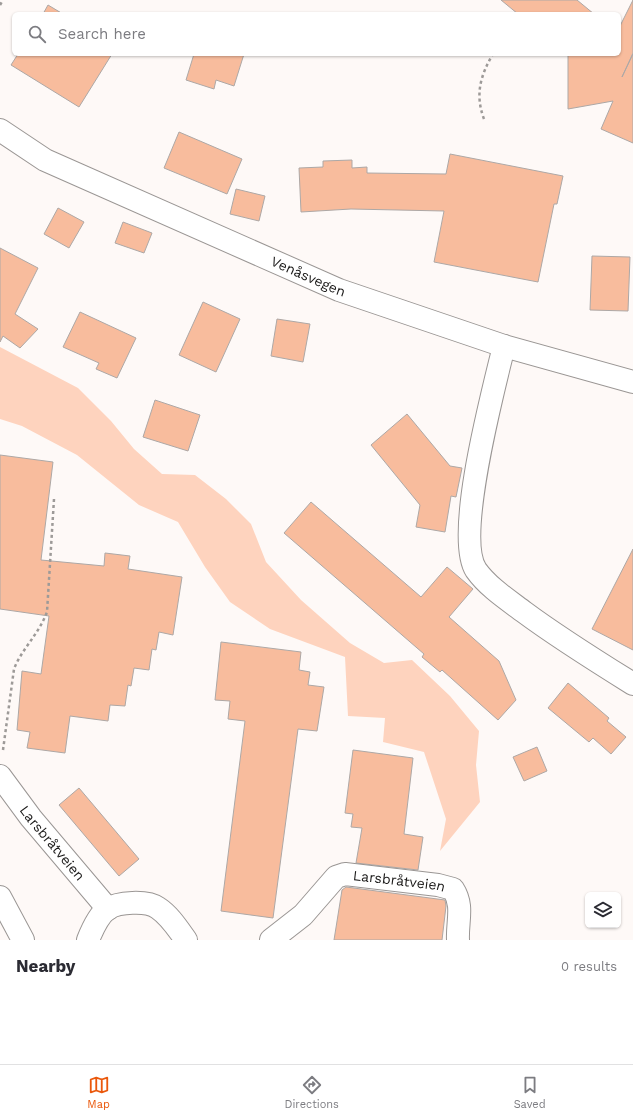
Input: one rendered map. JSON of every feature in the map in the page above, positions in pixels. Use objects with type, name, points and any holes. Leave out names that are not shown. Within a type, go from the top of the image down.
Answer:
[{"type":"street","name":"Venåsvegen","points":[[0,130],[45,160],[339,290],[504,346],[633,382]]},
{"type":"street","points":[[504,346],[480,450],[473,497],[470,529],[472,558],[474,564],[476,569],[501,595],[574,648],[633,684]]},
{"type":"street","name":"Larsbråtveien","points":[[1,765],[31,818],[108,909]]},
{"type":"street","name":"Larsbråtveien","points":[[271,940],[303,915],[336,876],[345,874],[438,885],[453,889],[458,897],[460,905],[458,940]]},
{"type":"street","points":[[0,897],[23,940]]},
{"type":"street","points":[[88,940],[95,923],[108,909],[141,902],[157,907],[169,917],[186,940]]},
{"type":"path","points":[[0,5],[3,0]]},
{"type":"path","points":[[484,119],[478,105],[479,89],[492,56]]},
{"type":"path","points":[[1,765],[14,669],[17,661],[42,626],[47,612],[54,499]]},
{"type":"shaded area","points":[[0,347],[78,388],[111,421],[134,449],[162,474],[195,475],[226,499],[251,524],[266,562],[301,600],[350,643],[384,663],[412,660],[450,696],[479,731],[476,765],[480,802],[440,851],[446,819],[424,752],[383,742],[385,718],[348,716],[345,657],[270,629],[230,602],[205,567],[178,522],[139,505],[77,455],[22,426],[0,419]]},
{"type":"building","points":[[501,0],[577,0],[592,12],[516,12]]},
{"type":"building","points":[[633,0],[633,53],[622,77],[633,54],[633,143],[601,129],[613,101],[568,109],[568,56],[621,56],[621,24]]},
{"type":"building","points":[[48,5],[60,12],[44,12]]},
{"type":"building","points":[[17,56],[111,56],[79,107],[11,65]]},
{"type":"building","points":[[193,56],[243,56],[234,86],[216,80],[214,89],[186,80]]},
{"type":"building","points":[[179,132],[242,159],[227,194],[164,168]]},
{"type":"building","points":[[450,154],[563,176],[557,204],[554,204],[538,282],[434,262],[444,211],[351,209],[301,212],[299,168],[323,167],[323,161],[352,160],[352,168],[367,167],[367,173],[446,174]]},
{"type":"building","points":[[236,189],[265,196],[259,221],[230,214]]},
{"type":"building","points":[[58,208],[84,222],[69,248],[44,234]]},
{"type":"building","points":[[123,222],[152,233],[144,253],[115,243]]},
{"type":"building","points":[[0,248],[38,268],[15,314],[38,329],[20,348],[3,336],[0,342]]},
{"type":"building","points":[[592,256],[630,257],[628,311],[590,310]]},
{"type":"building","points":[[203,302],[240,319],[216,372],[179,355]]},
{"type":"building","points":[[80,312],[136,338],[117,378],[96,369],[99,363],[63,347]]},
{"type":"building","points":[[277,319],[310,324],[303,362],[271,356]]},
{"type":"building","points":[[155,400],[200,415],[188,451],[143,437]]},
{"type":"building","points":[[407,414],[450,466],[462,468],[456,497],[451,496],[445,532],[416,527],[420,505],[371,445]]},
{"type":"building","points":[[0,455],[53,462],[41,560],[104,566],[105,553],[130,556],[128,569],[182,577],[173,635],[159,632],[156,650],[152,649],[149,670],[134,668],[131,686],[128,685],[125,706],[110,705],[108,721],[70,716],[65,753],[27,748],[30,732],[17,730],[22,671],[41,674],[49,616],[0,609]]},
{"type":"building","points":[[311,502],[421,597],[447,567],[473,589],[449,617],[499,661],[516,700],[498,720],[442,670],[440,672],[422,657],[424,654],[284,533]]},
{"type":"building","points":[[633,549],[633,650],[592,629]]},
{"type":"building","points":[[221,642],[301,652],[299,670],[310,672],[308,685],[324,687],[317,731],[298,729],[273,918],[221,911],[245,721],[228,719],[230,701],[215,700]]},
{"type":"building","points":[[568,683],[609,718],[607,721],[626,737],[611,754],[593,738],[589,742],[548,708]]},
{"type":"building","points":[[537,747],[547,771],[524,781],[513,757]]},
{"type":"building","points":[[353,750],[413,758],[404,834],[423,837],[418,870],[356,863],[362,828],[351,827],[353,814],[345,813]]},
{"type":"building","points":[[79,788],[139,859],[119,876],[59,805]]},
{"type":"building","points":[[346,887],[445,900],[446,906],[442,940],[334,940],[342,890]]}]
